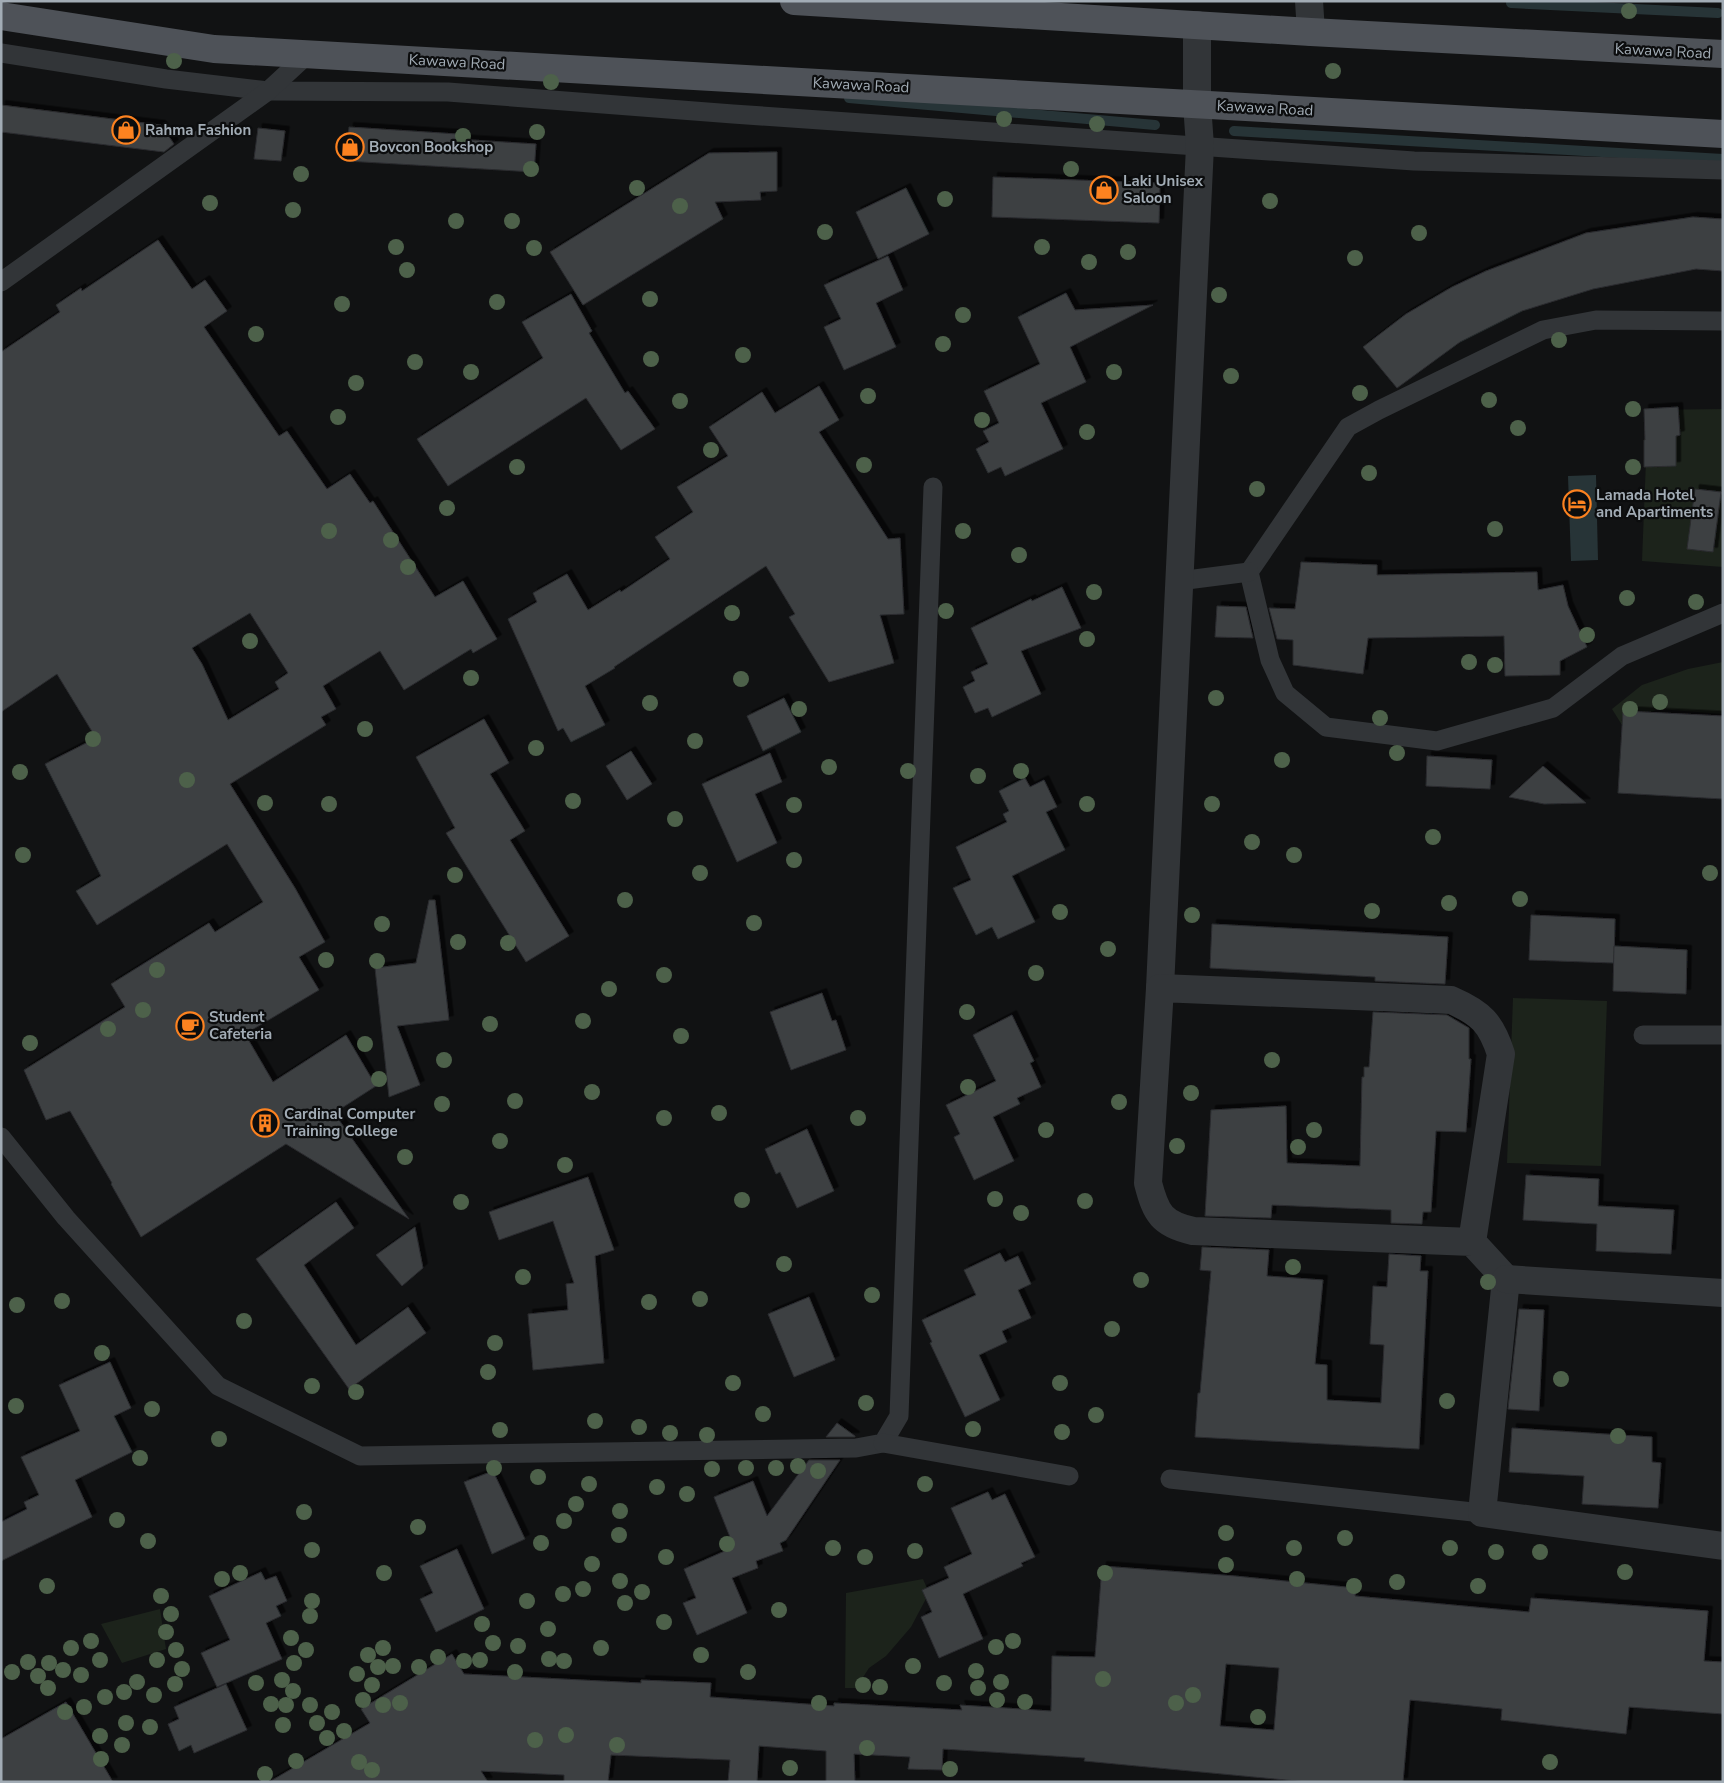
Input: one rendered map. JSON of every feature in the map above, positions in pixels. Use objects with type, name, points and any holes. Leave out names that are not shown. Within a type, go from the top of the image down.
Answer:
[{"type":"main road","name":"Kawawa Road","points":[[794,1],[967,7],[1197,25],[1723,54]]},
{"type":"main road","name":"Kawawa Road","points":[[1,16],[214,49],[1723,134]]},
{"type":"street","points":[[1309,1],[1311,32]]},
{"type":"street","points":[[1197,25],[1197,104],[1200,146],[1160,988],[1148,1183],[1153,1202],[1164,1219],[1176,1227],[1193,1230],[1472,1242],[1506,1279],[1723,1293]]},
{"type":"street","points":[[1160,988],[1451,1000],[1468,1007],[1482,1018],[1495,1035],[1501,1054],[1472,1242]]},
{"type":"street","points":[[1506,1279],[1482,1513],[1723,1546]]},
{"type":"lane","points":[[1,53],[166,79],[268,91],[448,92],[743,115],[1414,161],[1723,170]]},
{"type":"lane","points":[[1,282],[268,91],[308,54]]},
{"type":"lane","points":[[1723,321],[1596,320],[1543,330],[1379,410],[1348,427],[1249,572],[1270,660],[1284,693],[1326,727],[1437,741],[1553,708],[1622,656],[1723,613]]},
{"type":"lane","points":[[883,1443],[899,1416],[934,487]]},
{"type":"lane","points":[[1179,581],[1249,572]]},
{"type":"lane","points":[[1643,1035],[1723,1035]]},
{"type":"lane","points":[[1,1137],[66,1218],[218,1386],[360,1456],[856,1448],[883,1443],[1070,1476]]},
{"type":"lane","points":[[1170,1479],[1482,1513]]},
{"type":"shaded area","points":[[1723,409],[1723,567],[1642,561],[1648,410]]},
{"type":"shaded area","points":[[1596,475],[1598,560],[1571,561],[1568,476]]},
{"type":"shaded area","points":[[1723,662],[1723,714],[1658,709],[1622,725],[1612,709],[1642,685],[1688,669]]},
{"type":"shaded area","points":[[1513,998],[1607,1001],[1601,1166],[1507,1163]]},
{"type":"shaded area","points":[[923,1579],[929,1593],[911,1627],[886,1656],[869,1668],[856,1688],[845,1688],[846,1593]]},
{"type":"shaded area","points":[[160,1609],[166,1649],[122,1663],[101,1624]]},
{"type":"building","points":[[1,105],[161,125],[174,144],[164,152],[1,132]]},
{"type":"building","points":[[349,127],[457,134],[456,139],[536,144],[534,172],[346,161]]},
{"type":"building","points":[[258,128],[285,131],[281,161],[254,159]]},
{"type":"building","points":[[777,152],[777,191],[760,192],[761,200],[715,202],[723,219],[583,305],[550,252],[709,153]]},
{"type":"building","points":[[993,177],[1160,183],[1159,223],[992,217]]},
{"type":"building","points":[[906,188],[929,234],[878,259],[856,212]]},
{"type":"building","points":[[1693,217],[1723,219],[1723,271],[1696,269],[1593,289],[1522,311],[1460,342],[1397,388],[1363,347],[1406,314],[1452,287],[1486,271],[1586,233]]},
{"type":"building","points":[[158,240],[192,289],[205,280],[227,311],[204,327],[279,436],[287,431],[327,489],[350,474],[370,503],[373,501],[435,597],[463,581],[497,639],[473,653],[471,649],[404,690],[380,651],[323,686],[336,709],[321,717],[326,725],[230,784],[295,888],[325,942],[299,957],[319,990],[245,1034],[273,1082],[346,1035],[376,1086],[334,1113],[409,1219],[286,1144],[141,1237],[70,1111],[46,1120],[24,1070],[125,1007],[111,984],[209,923],[215,932],[263,902],[227,844],[97,925],[76,891],[101,876],[45,764],[96,738],[57,674],[1,712],[1,352],[60,312],[56,305],[81,288],[82,291]],"holes":[[[250,613],[288,673],[275,682],[279,689],[228,720],[202,664],[192,648]]]},
{"type":"building","points":[[888,256],[903,290],[876,303],[896,347],[844,370],[824,327],[841,319],[824,285]]},
{"type":"building","points":[[1066,293],[1075,310],[1153,305],[1070,347],[1086,382],[1041,403],[1063,449],[1005,476],[1001,467],[988,473],[976,449],[989,442],[983,431],[999,423],[984,391],[1040,364],[1018,317]]},
{"type":"building","points":[[571,294],[592,331],[589,333],[625,393],[628,391],[655,429],[621,450],[586,398],[448,486],[417,439],[543,358],[522,322]]},
{"type":"building","points":[[819,386],[839,420],[819,432],[888,539],[900,538],[904,614],[880,615],[894,663],[829,682],[789,617],[795,614],[766,566],[615,668],[585,686],[605,725],[571,742],[563,728],[558,731],[508,619],[537,602],[533,593],[567,574],[588,610],[620,590],[621,592],[670,559],[655,537],[693,512],[677,487],[728,456],[709,427],[762,392],[775,413]]},
{"type":"building","points":[[1678,407],[1680,435],[1676,436],[1676,466],[1644,467],[1644,409]]},
{"type":"building","points":[[1695,489],[1721,492],[1713,552],[1687,549]]},
{"type":"building","points":[[1301,562],[1377,565],[1377,575],[1537,572],[1538,590],[1563,585],[1568,606],[1587,647],[1560,661],[1560,675],[1505,676],[1504,636],[1368,638],[1363,674],[1293,665],[1293,640],[1277,639],[1269,608],[1295,609]]},
{"type":"building","points":[[1062,587],[1081,628],[1021,651],[1041,694],[992,717],[988,708],[975,713],[963,687],[975,681],[971,672],[988,664],[971,628],[1031,599],[1032,601]]},
{"type":"building","points":[[1217,606],[1246,607],[1253,638],[1215,637]]},
{"type":"building","points":[[784,698],[801,732],[763,751],[747,716]]},
{"type":"building","points":[[1623,711],[1723,716],[1723,799],[1618,793]]},
{"type":"building","points":[[484,719],[509,763],[490,774],[525,831],[510,840],[569,936],[526,962],[446,833],[455,828],[416,757]]},
{"type":"building","points":[[631,751],[652,784],[627,800],[606,766]]},
{"type":"building","points":[[770,753],[782,782],[755,794],[777,843],[737,862],[702,784]]},
{"type":"building","points":[[1427,756],[1492,760],[1490,789],[1426,786]]},
{"type":"building","points":[[1543,766],[1586,803],[1544,804],[1509,797]]},
{"type":"building","points":[[1025,778],[1030,787],[1044,780],[1057,807],[1046,812],[1065,850],[1012,876],[1035,922],[998,939],[992,927],[976,935],[953,888],[971,880],[956,847],[1007,822],[1003,814],[1009,811],[999,791]]},
{"type":"building","points":[[429,900],[435,900],[449,1020],[397,1026],[420,1085],[389,1097],[375,968],[416,963]]},
{"type":"building","points":[[1531,915],[1615,919],[1614,963],[1529,960]]},
{"type":"building","points":[[1212,924],[1448,937],[1445,984],[1375,981],[1375,977],[1210,968]]},
{"type":"building","points":[[1614,946],[1687,950],[1686,994],[1613,991]]},
{"type":"building","points":[[822,993],[832,1021],[836,1020],[846,1050],[791,1070],[770,1012]]},
{"type":"building","points":[[1373,1012],[1447,1015],[1469,1028],[1469,1059],[1471,1059],[1466,1132],[1436,1131],[1431,1212],[1423,1212],[1422,1224],[1391,1223],[1391,1210],[1272,1205],[1271,1218],[1205,1216],[1211,1110],[1286,1106],[1287,1163],[1360,1166],[1362,1077],[1364,1077],[1364,1067],[1369,1067]]},
{"type":"building","points":[[1012,1015],[1034,1061],[1030,1063],[1041,1087],[1017,1098],[1020,1104],[993,1117],[1014,1161],[974,1180],[954,1137],[960,1134],[946,1105],[996,1081],[973,1035]]},
{"type":"building","points":[[807,1129],[834,1191],[797,1208],[780,1172],[776,1174],[765,1149]]},
{"type":"building","points":[[1526,1175],[1599,1179],[1598,1206],[1674,1210],[1671,1254],[1596,1251],[1597,1224],[1523,1220]]},
{"type":"building","points":[[588,1177],[614,1250],[595,1256],[604,1363],[533,1370],[528,1314],[568,1310],[566,1284],[574,1283],[553,1221],[499,1240],[489,1212]]},
{"type":"building","points":[[336,1202],[354,1228],[304,1265],[356,1345],[408,1307],[426,1333],[349,1389],[256,1259]]},
{"type":"building","points":[[415,1227],[423,1268],[402,1286],[376,1255]]},
{"type":"building","points":[[1202,1247],[1269,1250],[1267,1276],[1323,1280],[1315,1364],[1327,1365],[1327,1400],[1381,1403],[1384,1345],[1370,1344],[1373,1286],[1387,1287],[1389,1254],[1421,1256],[1420,1271],[1428,1271],[1419,1449],[1195,1437],[1211,1271],[1200,1270]]},
{"type":"building","points":[[1000,1253],[1005,1262],[1018,1256],[1031,1284],[1018,1290],[1031,1318],[1002,1331],[1007,1342],[979,1355],[1000,1400],[965,1417],[930,1343],[932,1342],[922,1320],[976,1295],[964,1270]]},
{"type":"building","points":[[809,1297],[835,1360],[794,1377],[768,1314]]},
{"type":"building","points":[[1519,1309],[1544,1310],[1539,1411],[1508,1409]]},
{"type":"building","points":[[110,1362],[131,1408],[114,1416],[132,1452],[75,1480],[92,1517],[1,1561],[1,1522],[27,1509],[24,1502],[39,1495],[21,1457],[80,1431],[59,1385]]},
{"type":"building","points":[[837,1423],[855,1436],[855,1437],[826,1437]]},
{"type":"building","points":[[1512,1428],[1652,1437],[1652,1462],[1661,1463],[1658,1508],[1582,1504],[1584,1476],[1509,1472]]},
{"type":"building","points":[[809,1460],[840,1460],[786,1540],[780,1543],[783,1551],[756,1561],[758,1568],[732,1578],[747,1613],[697,1635],[683,1603],[696,1598],[684,1569],[734,1547],[714,1497],[753,1481],[767,1516]]},
{"type":"building","points":[[493,1471],[525,1539],[492,1554],[464,1482]]},
{"type":"building","points":[[988,1492],[992,1500],[1005,1494],[1035,1557],[1021,1563],[1023,1566],[963,1594],[983,1639],[939,1658],[921,1617],[932,1612],[922,1590],[949,1578],[944,1567],[972,1554],[951,1508]]},
{"type":"building","points":[[457,1549],[484,1609],[436,1632],[420,1599],[433,1593],[420,1566]]},
{"type":"building","points":[[1102,1566],[1235,1576],[1356,1588],[1355,1596],[1529,1612],[1531,1598],[1708,1611],[1704,1661],[1723,1662],[1723,1714],[1629,1707],[1626,1734],[1501,1720],[1502,1709],[1410,1700],[1403,1782],[1307,1782],[1084,1761],[1085,1758],[943,1749],[942,1770],[908,1769],[910,1757],[854,1754],[855,1782],[826,1782],[826,1751],[759,1746],[757,1782],[728,1782],[730,1760],[611,1755],[608,1782],[564,1782],[564,1775],[481,1771],[488,1782],[269,1782],[370,1723],[361,1709],[452,1654],[464,1674],[641,1683],[641,1680],[711,1683],[710,1697],[834,1706],[834,1703],[962,1710],[960,1705],[1051,1711],[1052,1656],[1095,1657]],"holes":[[[1226,1664],[1279,1668],[1274,1730],[1220,1726]]]},
{"type":"building","points":[[261,1572],[265,1580],[276,1576],[287,1601],[276,1606],[281,1616],[266,1623],[282,1659],[217,1687],[201,1653],[230,1640],[209,1596]]},
{"type":"building","points":[[226,1684],[247,1730],[194,1753],[191,1745],[179,1751],[168,1724],[179,1719],[174,1707]]},
{"type":"building","points":[[66,1702],[113,1782],[1,1782],[1,1739]]},
{"type":"waterway","points":[[1511,3],[1718,13]]},
{"type":"waterway","points":[[849,98],[1155,125]]},
{"type":"waterway","points":[[1234,131],[1723,159]]},
{"type":"place","name":"Rahma Fashion","points":[[126,130]]},
{"type":"place","name":"Bovcon Bookshop","points":[[350,147]]},
{"type":"place","name":"Laki Unisex Saloon","points":[[1104,190]]},
{"type":"place","name":"Lamada Hotel and Apartiments","points":[[1577,504]]},
{"type":"place","name":"Student Cafeteria","points":[[190,1026]]},
{"type":"place","name":"Cardinal Computer Training College","points":[[265,1123]]}]
